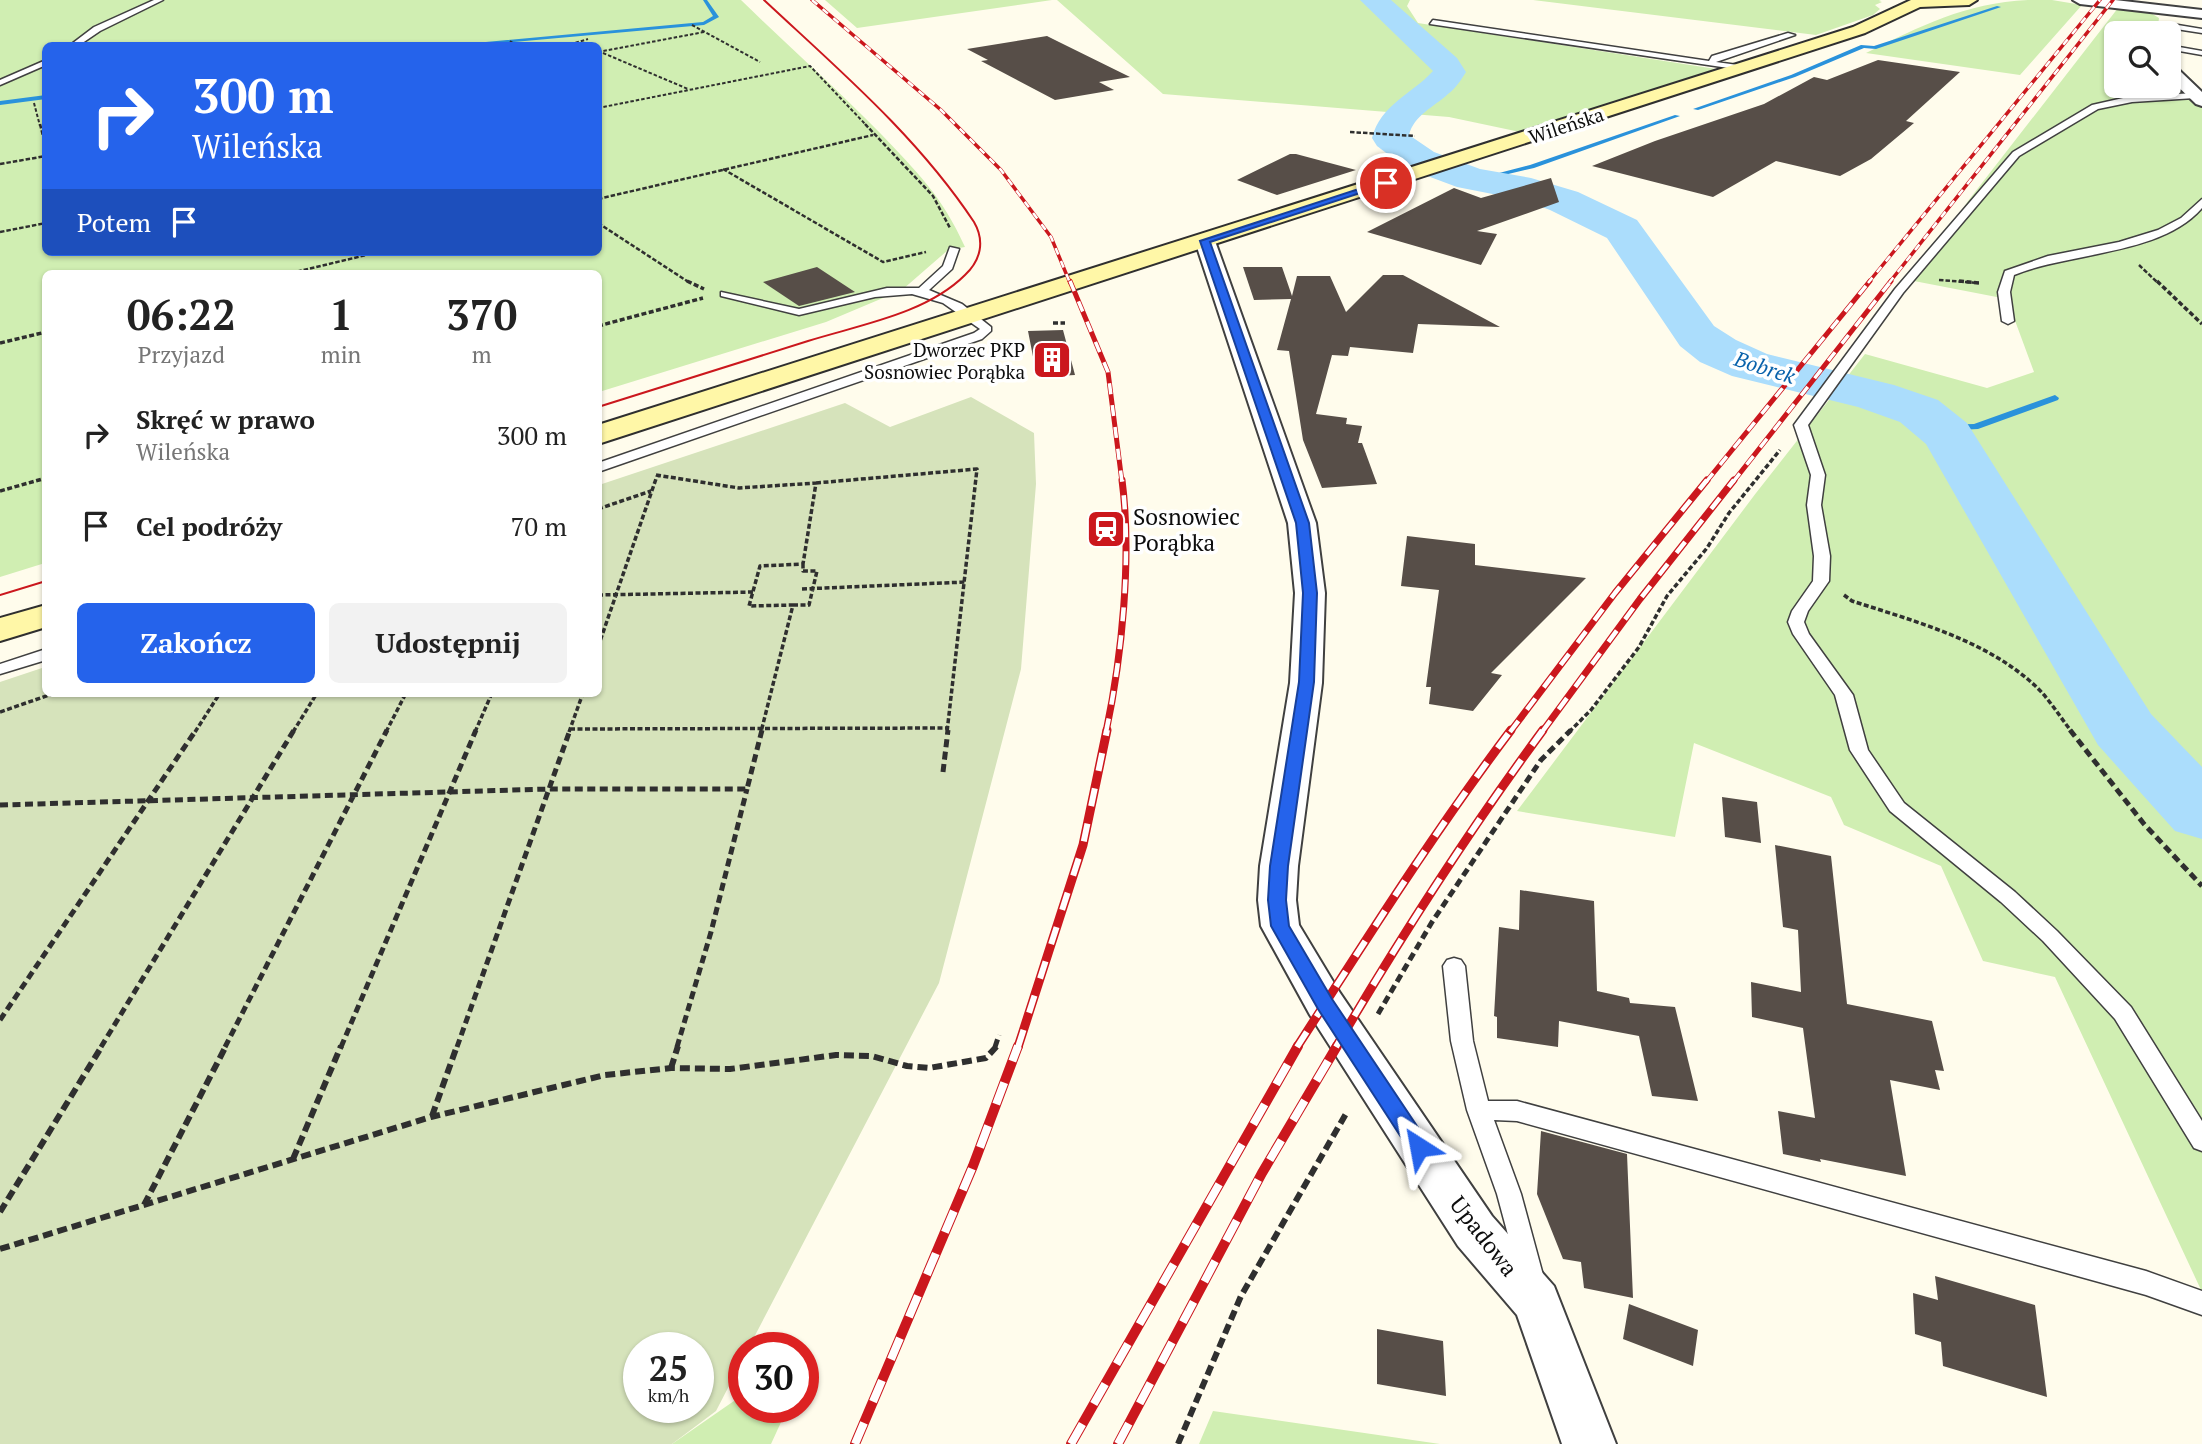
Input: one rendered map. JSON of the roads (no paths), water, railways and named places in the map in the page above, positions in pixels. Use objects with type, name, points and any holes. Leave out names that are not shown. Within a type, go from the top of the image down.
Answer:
[{"type":"street","points":[[1921,2],[1969,0]]},
{"type":"street","points":[[2080,0],[2140,4],[2163,21]]},
{"type":"street","name":"Wileńska","points":[[602,434],[1859,30],[1921,2]]},
{"type":"street","points":[[2174,21],[2202,14]]},
{"type":"street","points":[[2181,81],[2198,98]]},
{"type":"street","name":"Upadowa","points":[[1205,241],[1302,523],[1310,593],[1306,682],[1279,866],[1277,900],[1280,926],[1306,973],[1475,1231],[1537,1302],[1589,1444]]},
{"type":"street","points":[[0,630],[42,616]]},
{"type":"lane","points":[[78,42],[97,29],[160,0]]},
{"type":"lane","points":[[1433,22],[1742,68]]},
{"type":"lane","points":[[2181,26],[2202,31]]},
{"type":"lane","points":[[1711,63],[1715,58],[1791,35]]},
{"type":"lane","points":[[2181,49],[2202,53]]},
{"type":"lane","points":[[0,83],[42,64]]},
{"type":"lane","points":[[2198,98],[2132,99],[2095,107],[2016,154],[1910,277],[1801,425],[1818,475],[1814,505],[1822,556],[1821,581],[1800,611],[1796,622],[1801,634],[1844,695],[1859,750],[1896,807],[2008,897],[2050,936],[2123,1013],[2202,1141]]},
{"type":"lane","points":[[2008,321],[2005,285],[2009,273],[2026,265],[2153,234],[2184,221],[2202,202]]},
{"type":"lane","points":[[920,293],[948,267],[954,247]]},
{"type":"lane","points":[[602,467],[978,336],[987,329],[972,315],[946,301],[902,290],[799,312],[724,294]]},
{"type":"lane","points":[[0,670],[42,655]]},
{"type":"lane","points":[[1454,966],[1462,1041],[1479,1110],[1509,1194],[1537,1302]]},
{"type":"lane","points":[[1479,1110],[1517,1111],[2146,1283],[2202,1303]]},
{"type":"waterway","points":[[490,42],[704,23],[716,17],[705,0]]},
{"type":"waterway","name":"Bobrek","points":[[1374,0],[1446,65],[1450,72],[1434,89],[1398,117],[1390,138],[1420,160],[1471,179],[1531,190],[1564,201],[1622,229],[1697,336],[1718,351],[1750,365],[1876,396],[1919,411],[1948,435],[2124,729],[2202,813]]},
{"type":"waterway","points":[[1696,109],[1793,76],[1863,46],[1874,48],[1999,7]]},
{"type":"waterway","points":[[0,103],[42,98]]},
{"type":"waterway","points":[[1500,186],[1501,174],[1532,167],[1677,116]]},
{"type":"waterway","points":[[1939,428],[1975,427],[2055,398]]},
{"type":"tram line","points":[[602,406],[912,309],[949,288],[965,275],[978,257],[980,243],[974,222],[928,161],[876,105],[764,0]]},
{"type":"tram line","points":[[0,595],[42,582]]},
{"type":"railway","points":[[812,0],[941,110],[1001,170],[1051,237],[1070,283]]},
{"type":"railway","points":[[1868,283],[2100,0]]},
{"type":"railway","points":[[1889,283],[2113,0]]},
{"type":"railway","points":[[1070,281],[1108,372],[1122,482]]},
{"type":"railway","points":[[1706,482],[1870,281]]},
{"type":"railway","points":[[1733,482],[1891,281]]},
{"type":"railway","points":[[1106,732],[1117,671],[1124,606],[1126,541],[1122,480]]},
{"type":"railway","points":[[1510,732],[1615,593],[1707,480]]},
{"type":"railway","points":[[1542,732],[1640,599],[1734,480]]},
{"type":"railway","points":[[1018,1047],[1083,845],[1107,730]]},
{"type":"railway","points":[[1297,1047],[1428,847],[1511,730]]},
{"type":"railway","points":[[1336,1047],[1435,886],[1543,730]]},
{"type":"railway","points":[[855,1444],[973,1166],[1018,1046]]},
{"type":"railway","points":[[1071,1444],[1298,1046]]},
{"type":"railway","points":[[1118,1444],[1262,1173],[1337,1046]]},
{"type":"place","name":"Dworzec PKP Sosnowiec Porąbka","points":[[1052,360]]},
{"type":"place","name":"Sosnowiec Porąbka","points":[[1106,529]]}]
